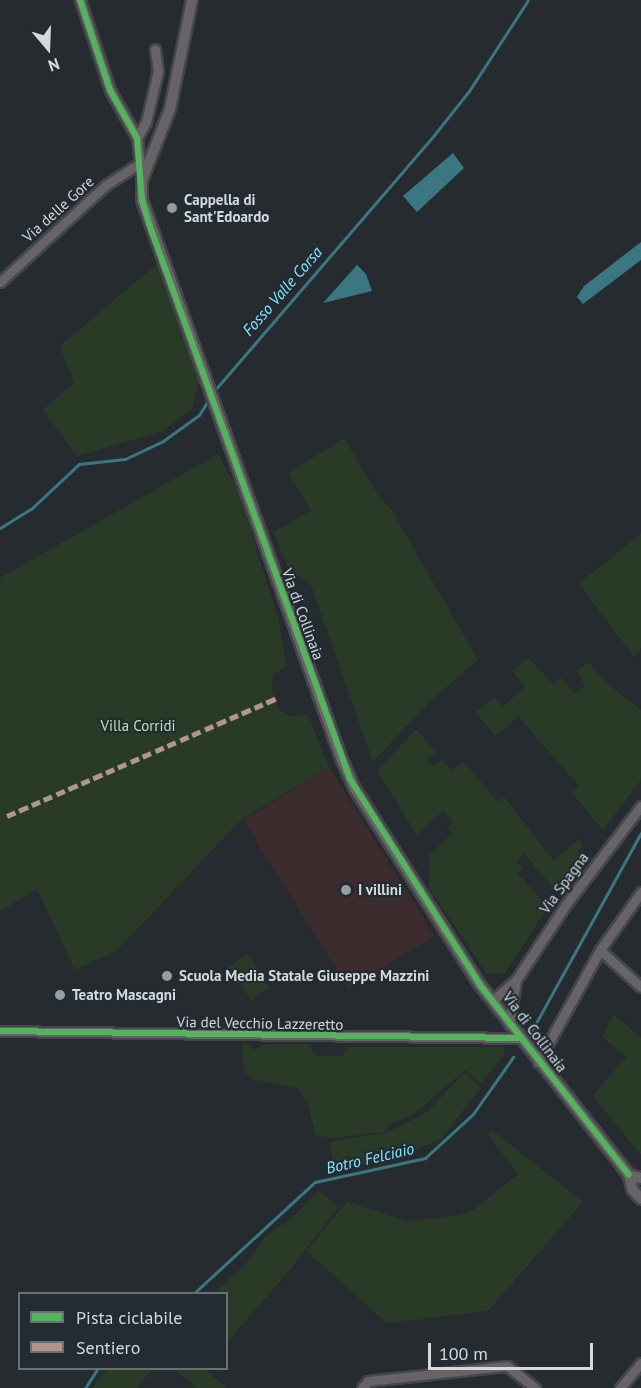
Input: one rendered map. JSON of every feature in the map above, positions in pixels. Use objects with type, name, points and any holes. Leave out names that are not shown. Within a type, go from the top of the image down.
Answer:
[{"type":"street","name":"Via di Collinaia","points":[[80,0],[110,90],[137,138],[142,200],[152,232],[350,780],[492,1001],[629,1175],[632,1189],[641,1199]]},
{"type":"street","points":[[142,180],[170,109],[192,0]]},
{"type":"street","points":[[137,138],[146,122],[158,71],[155,49]]},
{"type":"street","name":"Via delle Gore","points":[[0,282],[106,185],[140,163]]},
{"type":"street","name":"Via Spagna","points":[[492,1001],[516,980],[567,903],[641,806]]},
{"type":"street","points":[[538,1062],[600,950],[641,892]]},
{"type":"street","points":[[600,950],[641,987]]},
{"type":"street","name":"Via Spagna","points":[[509,1024],[516,980]]},
{"type":"street","name":"Via del Vecchio Lazzeretto","points":[[0,1031],[519,1038]]},
{"type":"street","points":[[629,1175],[641,1178]]},
{"type":"street","points":[[620,1388],[641,1363]]},
{"type":"street","points":[[362,1388],[368,1381],[507,1366],[534,1388]]},
{"type":"shaded area","name":"I villini","points":[[329,767],[434,936],[349,989],[243,821]]},
{"type":"green space","points":[[157,264],[200,378],[192,409],[163,431],[77,456],[43,410],[74,383],[60,346]]},
{"type":"green space","points":[[344,438],[381,500],[391,509],[478,660],[427,704],[373,762],[311,585],[289,570],[273,532],[311,511],[289,473]]},
{"type":"green space","name":"Villa Corridi","points":[[218,454],[239,492],[278,618],[287,666],[274,674],[271,689],[279,710],[291,716],[308,715],[329,767],[242,819],[116,951],[75,970],[37,889],[0,911],[0,578]]},
{"type":"green space","points":[[641,533],[641,648],[634,657],[579,584]]},
{"type":"green space","points":[[529,658],[553,684],[563,678],[574,694],[585,686],[577,671],[589,662],[608,684],[641,710],[641,780],[603,830],[572,793],[579,786],[518,716],[496,736],[475,713],[494,697],[503,706],[525,687],[512,670]]},
{"type":"green space","points":[[416,729],[436,752],[427,760],[434,766],[442,760],[452,771],[463,761],[498,802],[504,797],[554,861],[578,839],[583,846],[577,852],[581,859],[557,893],[524,853],[517,862],[523,868],[518,874],[548,907],[505,973],[489,974],[485,971],[429,888],[429,855],[452,834],[447,828],[453,823],[450,817],[443,811],[417,835],[377,771]]},
{"type":"green space","points":[[248,954],[270,987],[251,1000],[229,967]]},
{"type":"green space","points":[[614,1014],[641,1038],[641,1155],[593,1096],[626,1057],[602,1036]]},
{"type":"green space","points":[[242,1044],[249,1044],[254,1050],[262,1045],[310,1044],[314,1055],[343,1056],[346,1047],[505,1047],[504,1054],[481,1084],[465,1070],[426,1104],[408,1117],[391,1123],[384,1132],[332,1138],[316,1136],[308,1104],[297,1088],[252,1079],[244,1071]]},
{"type":"green space","points":[[465,1072],[481,1087],[442,1138],[382,1165],[371,1163],[335,1168],[329,1142],[389,1132],[427,1112]]},
{"type":"green space","points":[[492,1130],[583,1202],[488,1311],[387,1323],[306,1251],[347,1202],[406,1221],[455,1216],[475,1209],[518,1174],[488,1135]]},
{"type":"green space","points":[[318,1190],[338,1207],[289,1271],[228,1341],[228,1292],[216,1292],[246,1264],[265,1237],[294,1216]]},
{"type":"green space","points":[[106,1370],[151,1370],[137,1388],[92,1388]]},
{"type":"green space","points":[[175,1370],[206,1370],[227,1388],[197,1388]]},
{"type":"water","points":[[453,153],[464,168],[417,212],[403,196]]},
{"type":"water","points":[[641,242],[641,260],[583,304],[577,297],[584,286]]},
{"type":"water","points":[[357,265],[366,274],[372,291],[323,303]]},
{"type":"waterway","name":"Fosso Valle Corsa","points":[[214,391],[434,135],[469,91],[528,0]]},
{"type":"waterway","name":"Fosso Valle Corsa","points":[[0,528],[31,509],[79,464],[125,459],[163,441],[199,415],[209,399]]},
{"type":"waterway","name":"Botro Felciaio","points":[[531,1032],[641,833]]},
{"type":"waterway","name":"Botro Felciaio","points":[[195,1292],[315,1182],[425,1158],[473,1114],[513,1057]]},
{"type":"waterway","name":"Botro Felciaio","points":[[85,1388],[97,1370]]},
{"type":"marked path","points":[[7,816],[277,698]]},
{"type":"cycle path","points":[[80,0],[110,90],[137,138],[142,200],[152,232],[350,779],[480,985],[629,1175]]},
{"type":"cycle path","points":[[0,1031],[519,1038]]},
{"type":"place","name":"Cappella di Sant'Edoardo","points":[[172,208]]},
{"type":"place","name":"I villini","points":[[346,890]]},
{"type":"place","name":"Scuola Media Statale Giuseppe Mazzini","points":[[167,976]]},
{"type":"place","name":"Teatro Mascagni","points":[[60,995]]}]
